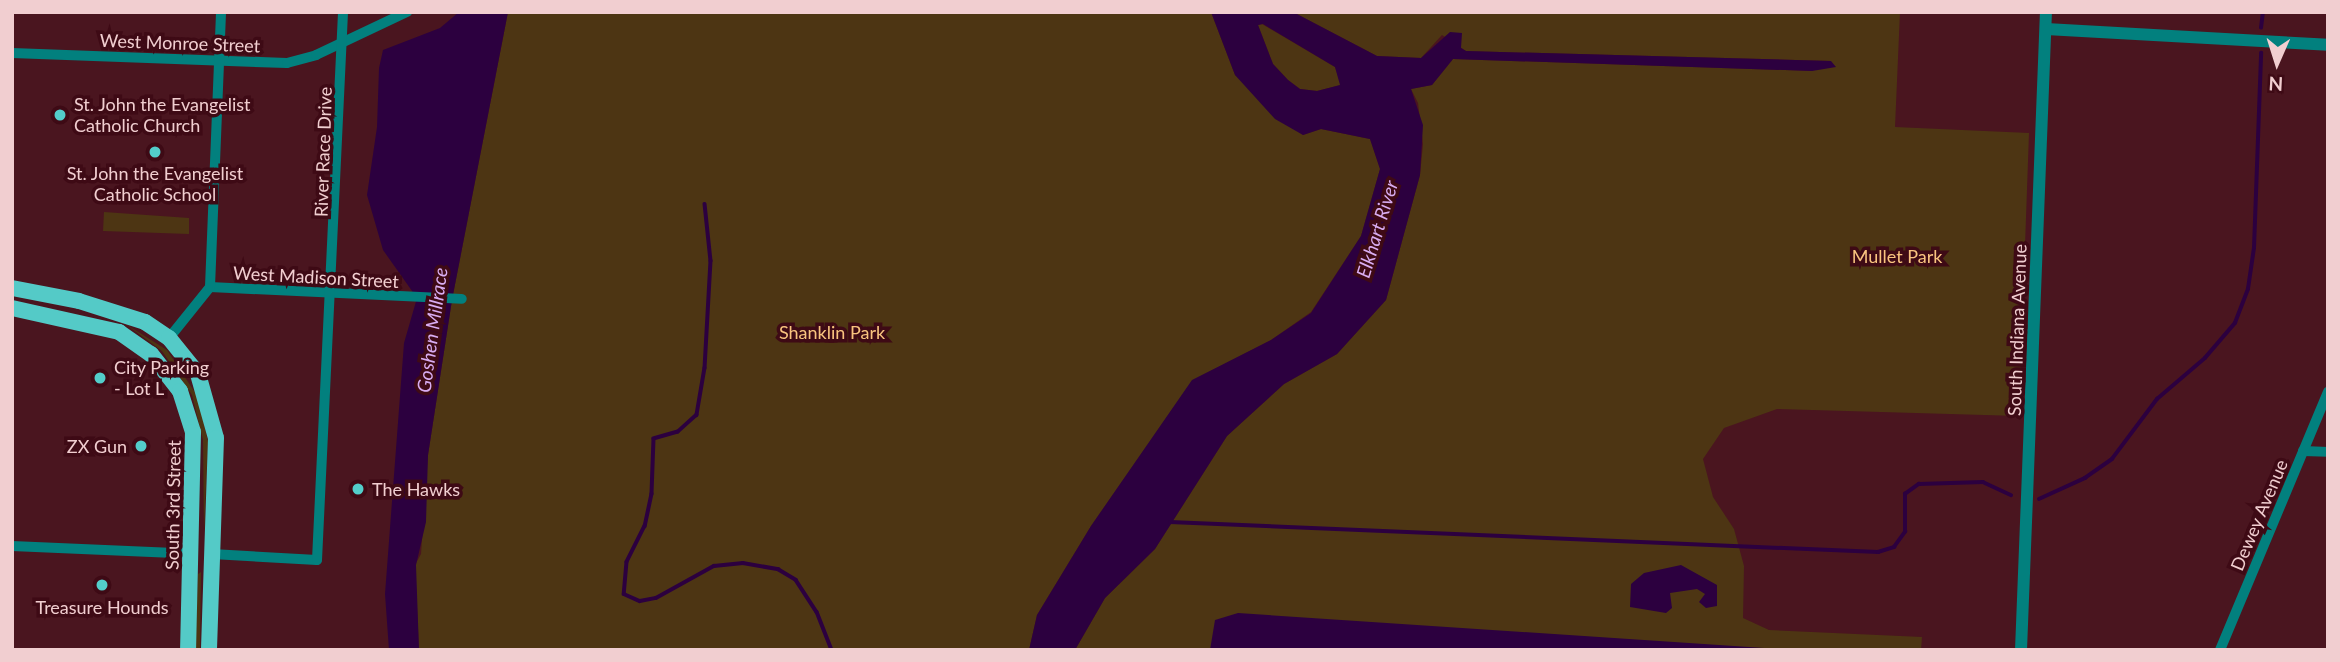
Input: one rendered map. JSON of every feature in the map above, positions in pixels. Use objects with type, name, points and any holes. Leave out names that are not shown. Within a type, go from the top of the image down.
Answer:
[{"type":"main road","points":[[12,288],[119,311],[169,338],[198,374],[214,419],[209,650]]},
{"type":"main road","name":"South 3rd Street","points":[[12,308],[119,332],[151,354],[169,373],[188,411],[193,432],[188,650]]},
{"type":"main road","points":[[12,318],[33,312]]},
{"type":"street","points":[[169,338],[210,287],[221,12]]},
{"type":"street","name":"River Race Drive","points":[[212,554],[317,560],[329,293],[335,253],[343,12]]},
{"type":"street","name":"West Monroe Street","points":[[12,53],[295,62],[407,12]]},
{"type":"street","name":"South Indiana Avenue","points":[[2021,650],[2046,12]]},
{"type":"street","points":[[2046,29],[2328,45]]},
{"type":"street","name":"West Madison Street","points":[[210,287],[458,299]]},
{"type":"street","name":"Dewey Avenue","points":[[2220,650],[2328,392]]},
{"type":"street","points":[[2303,451],[2328,452]]},
{"type":"street","points":[[12,545],[192,554]]},
{"type":"green space","name":"Shanklin Park","points":[[508,12],[1211,12],[1235,75],[1303,135],[1321,129],[1370,139],[1380,169],[1361,236],[1311,312],[1271,340],[1192,381],[1091,526],[1037,615],[1029,650],[419,650],[415,565],[421,554],[428,455],[452,300]]},
{"type":"green space","name":"Mullet Park","points":[[1293,12],[1900,12],[1895,127],[2029,133],[2019,416],[1777,409],[1724,428],[1703,459],[1713,497],[1734,529],[1744,566],[1743,618],[1769,630],[1922,637],[1921,650],[1075,650],[1105,598],[1155,549],[1227,436],[1284,384],[1337,354],[1386,300],[1420,175],[1423,144],[1418,103],[1411,89],[1432,85],[1453,59],[1812,71],[1831,61],[1466,51],[1442,35],[1421,58],[1377,56]]},
{"type":"green space","points":[[1262,24],[1335,67],[1341,85],[1317,91],[1300,89],[1288,80],[1273,64],[1258,25]]},
{"type":"green space","points":[[104,212],[189,218],[189,234],[103,231]]},
{"type":"green space","points":[[124,323],[167,350],[198,397],[208,442],[204,532],[203,440],[192,395],[162,351]]},
{"type":"green space","points":[[201,572],[200,650],[195,650],[198,574]]},
{"type":"water","name":"Goshen Millrace","points":[[459,12],[508,12],[452,300],[428,455],[426,522],[416,565],[419,650],[389,650],[385,594],[404,343],[417,298],[383,250],[367,195],[377,127],[379,68],[383,50],[440,28]]},
{"type":"water","name":"Elkhart River","points":[[1211,12],[1293,12],[1377,56],[1421,58],[1450,32],[1462,33],[1461,48],[1466,51],[1831,61],[1836,67],[1812,71],[1453,59],[1432,85],[1411,89],[1423,125],[1420,175],[1386,300],[1337,354],[1284,384],[1227,436],[1155,549],[1105,598],[1075,650],[1029,650],[1037,615],[1091,526],[1192,380],[1271,340],[1311,313],[1361,236],[1380,169],[1370,139],[1321,129],[1303,135],[1275,119],[1235,75]],"holes":[[[1263,24],[1335,67],[1340,85],[1317,91],[1300,89],[1273,64],[1258,25]]]},
{"type":"water","points":[[1681,565],[1717,585],[1717,606],[1706,608],[1699,602],[1705,594],[1697,589],[1670,593],[1672,608],[1666,613],[1630,607],[1631,584],[1644,573]]},
{"type":"water","points":[[1238,613],[1778,650],[1210,650],[1215,620]]},
{"type":"waterway","points":[[2261,28],[2263,12]]},
{"type":"waterway","points":[[2039,499],[2085,478],[2112,459],[2157,399],[2205,358],[2235,323],[2248,289],[2254,248],[2261,53]]},
{"type":"waterway","points":[[705,204],[711,261],[705,368],[697,415],[678,432],[654,439],[652,494],[645,526],[627,562],[624,594],[640,601],[656,598],[714,566],[743,563],[778,569],[796,580],[817,612],[832,650]]},
{"type":"waterway","points":[[1170,522],[1878,552],[1894,547],[1905,532],[1905,494],[1919,484],[1983,482],[2011,495]]},
{"type":"place","name":"St. John the Evangelist Catholic Church","points":[[60,115]]},
{"type":"place","name":"St. John the Evangelist Catholic School","points":[[155,152]]},
{"type":"place","name":"City Parking - Lot L","points":[[100,378]]},
{"type":"place","name":"ZX Gun","points":[[141,446]]},
{"type":"place","name":"The Hawks","points":[[358,489]]},
{"type":"place","name":"Treasure Hounds","points":[[102,585]]}]
